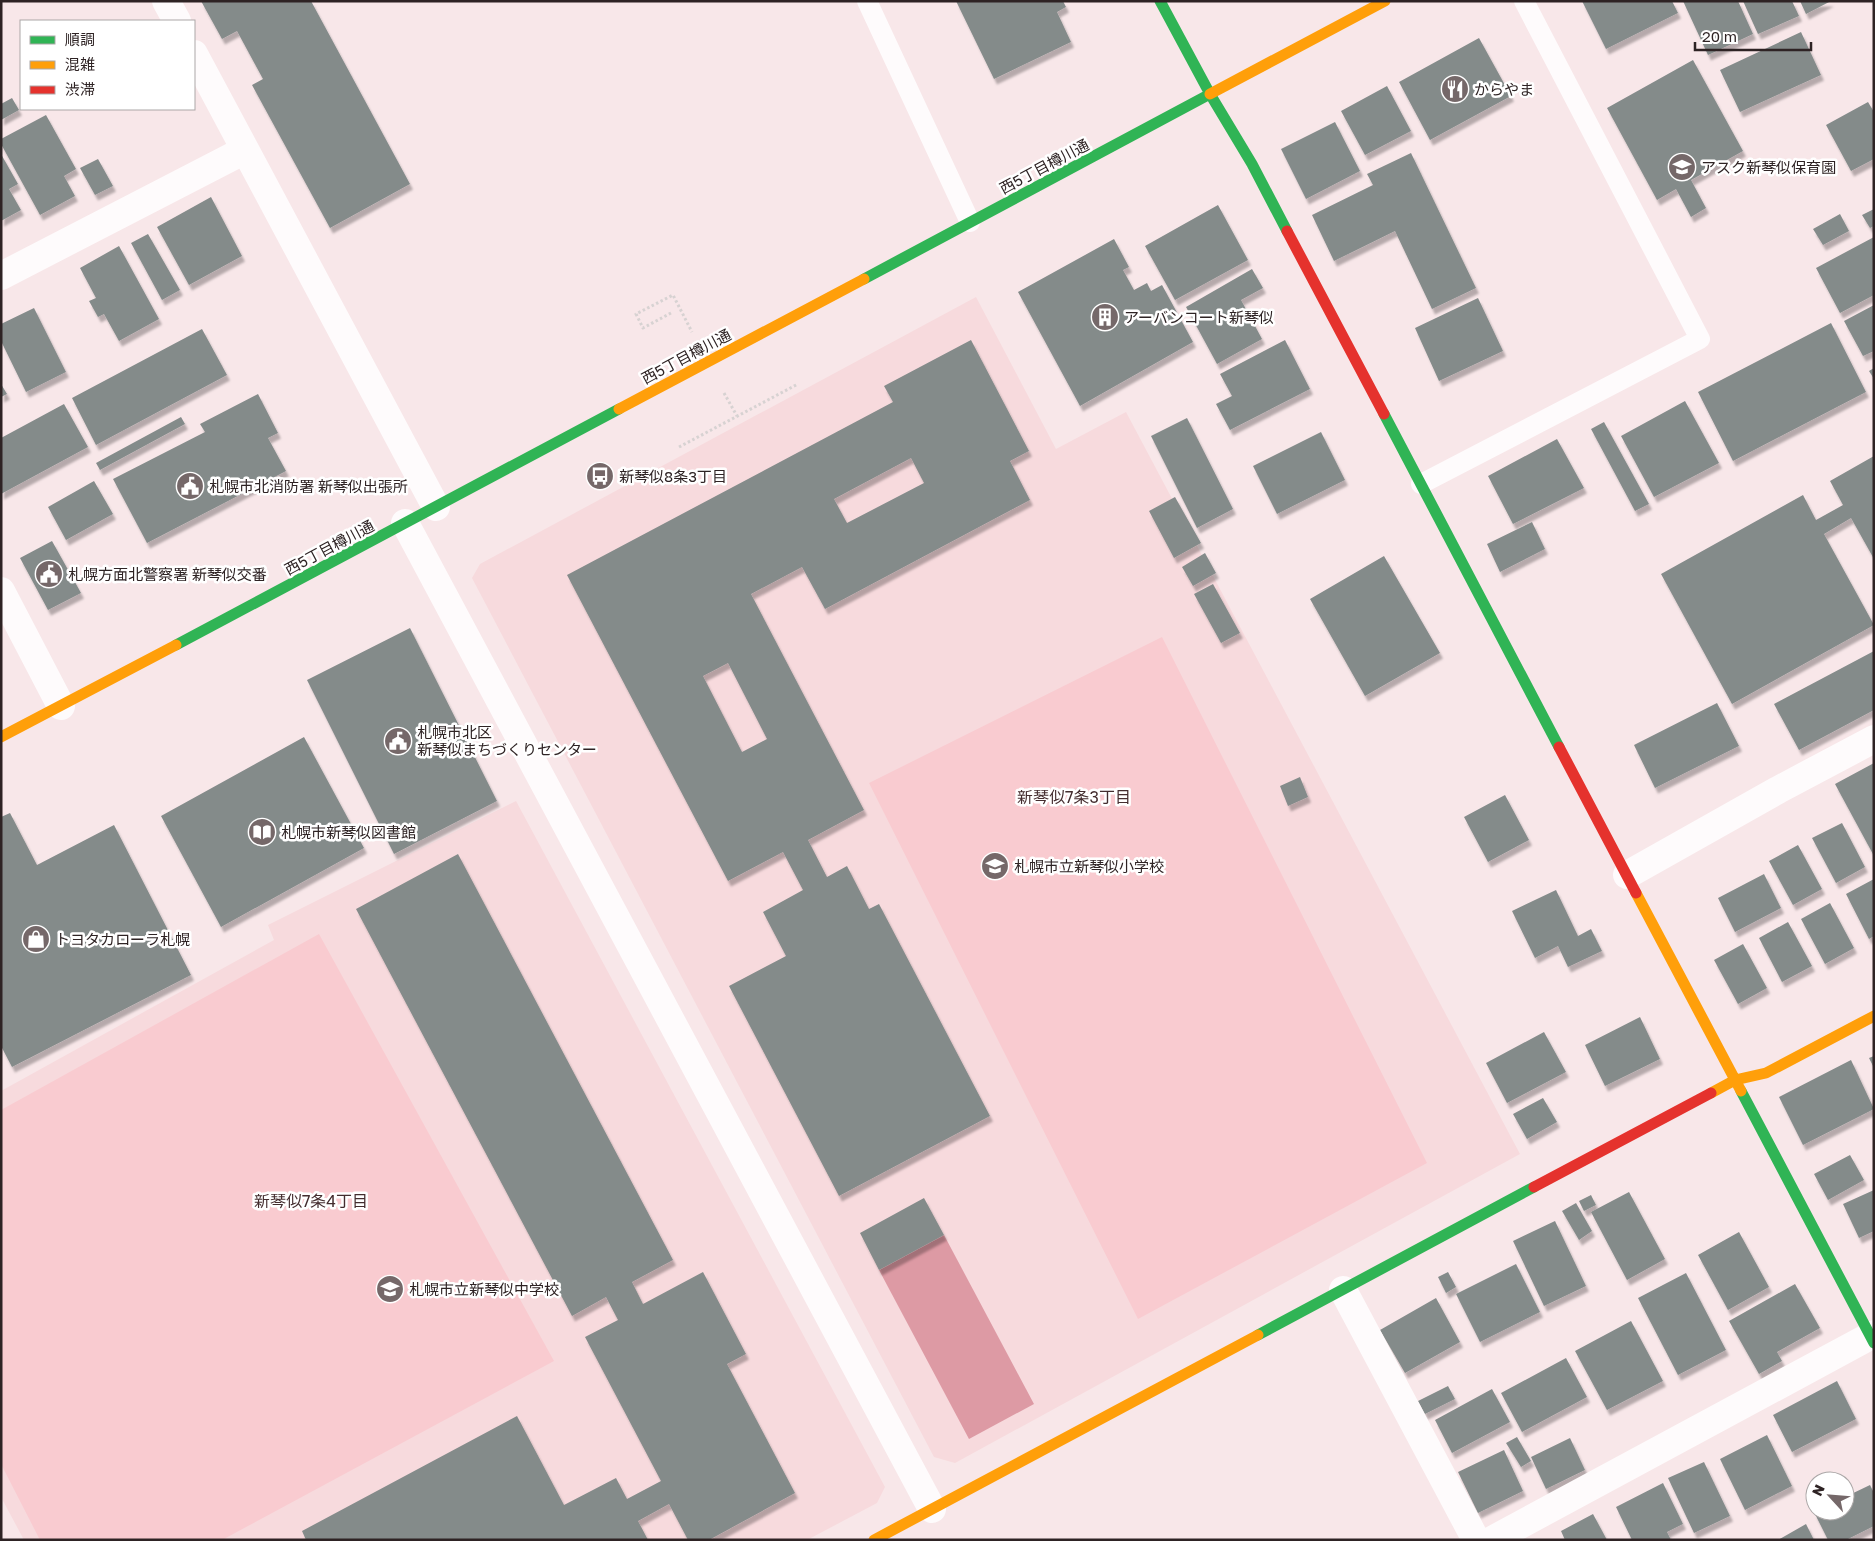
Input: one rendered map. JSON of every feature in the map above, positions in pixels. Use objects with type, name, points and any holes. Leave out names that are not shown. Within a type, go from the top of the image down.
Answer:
[{"type":"street","points":[[166,1],[176,20]]},
{"type":"street","points":[[1160,1],[1210,94],[1252,164],[1873,1338],[1492,1540]]},
{"type":"street","name":"西5丁目樽川通","points":[[1,737],[1385,1]]},
{"type":"street","points":[[195,56],[436,507]]},
{"type":"street","points":[[1,276],[245,150]]},
{"type":"street","points":[[405,523],[932,1509]]},
{"type":"street","points":[[1,591],[61,706]]},
{"type":"street","points":[[1627,875],[1778,790],[1874,739]]},
{"type":"street","points":[[874,1540],[1735,1080],[1766,1073],[1874,1016]]},
{"type":"street","points":[[1343,1290],[1476,1540]]},
{"type":"lane","points":[[867,1],[970,222]]},
{"type":"lane","points":[[1421,484],[1700,339],[1524,1]]},
{"type":"path","points":[[671,313],[644,328],[636,314],[673,295]]},
{"type":"path","points":[[679,447],[798,384]]},
{"type":"shaded area","name":"札幌市立新琴似小学校","points":[[976,297],[1056,449],[1126,412],[1520,1154],[955,1463],[934,1457],[472,578],[480,564]]},
{"type":"shaded area","points":[[1162,637],[1427,1163],[1138,1319],[869,783]]},
{"type":"shaded area","name":"札幌市立新琴似中学校","points":[[516,801],[885,1487],[877,1503],[807,1540],[24,1540],[1,1497],[1,1091],[274,940],[268,925]]},
{"type":"shaded area","points":[[319,934],[554,1361],[222,1540],[40,1540],[1,1464],[1,1110]]},
{"type":"shaded area","points":[[944,1235],[1034,1404],[969,1439],[879,1270]]},
{"type":"building","points":[[201,1],[311,1],[410,184],[330,228],[252,85],[263,79],[237,31],[222,39]]},
{"type":"building","points":[[956,1],[1063,1],[1066,7],[1057,12],[1071,42],[994,79]]},
{"type":"building","points":[[1582,1],[1672,1],[1678,13],[1606,49]]},
{"type":"building","points":[[1683,1],[1738,1],[1753,34],[1708,55]]},
{"type":"building","points":[[1743,1],[1792,1],[1799,16],[1758,34]]},
{"type":"building","points":[[1800,1],[1831,1],[1806,14]]},
{"type":"building","points":[[1801,32],[1821,75],[1740,112],[1720,70]]},
{"type":"building","name":"からやま","points":[[1479,38],[1511,96],[1430,140],[1399,82]]},
{"type":"building","points":[[1693,60],[1743,151],[1691,180],[1706,208],[1691,217],[1676,189],[1657,200],[1607,108]]},
{"type":"building","points":[[1387,86],[1411,131],[1365,155],[1341,111]]},
{"type":"building","points":[[12,98],[19,110],[1,120],[1,104]]},
{"type":"building","points":[[1868,102],[1874,112],[1874,159],[1851,171],[1826,125]]},
{"type":"building","points":[[46,115],[76,169],[64,176],[75,196],[40,215],[1,144],[1,139]]},
{"type":"building","points":[[1335,122],[1360,171],[1306,199],[1281,149]]},
{"type":"building","points":[[1411,153],[1476,288],[1432,309],[1395,231],[1334,261],[1312,215],[1373,185],[1367,174]]},
{"type":"building","points":[[1,154],[18,184],[9,189],[21,210],[1,221]]},
{"type":"building","points":[[98,159],[113,186],[95,195],[80,168]]},
{"type":"building","points":[[211,197],[242,256],[189,285],[157,227]]},
{"type":"building","points":[[1218,205],[1248,260],[1175,300],[1145,246]]},
{"type":"building","points":[[1874,209],[1874,226],[1870,228],[1862,215]]},
{"type":"building","points":[[1840,214],[1849,231],[1823,245],[1813,229]]},
{"type":"building","points":[[148,234],[180,290],[162,300],[131,243]]},
{"type":"building","points":[[1874,237],[1874,295],[1840,313],[1816,268]]},
{"type":"building","name":"アーバンコート新琴似","points":[[1114,239],[1129,267],[1123,270],[1134,290],[1147,283],[1151,291],[1162,285],[1193,342],[1080,406],[1018,292]]},
{"type":"building","points":[[119,246],[159,319],[119,341],[104,314],[98,317],[89,301],[96,298],[80,268]]},
{"type":"building","points":[[1252,269],[1263,288],[1241,300],[1262,339],[1217,364],[1186,307]]},
{"type":"building","points":[[1478,298],[1503,351],[1439,381],[1415,328]]},
{"type":"building","points":[[1874,305],[1874,351],[1863,356],[1844,321]]},
{"type":"building","points":[[34,308],[66,372],[26,392],[1,341],[1,324]]},
{"type":"building","points":[[1831,323],[1866,392],[1733,461],[1698,392]]},
{"type":"building","points":[[202,329],[227,375],[96,445],[72,398]]},
{"type":"building","points":[[971,340],[1029,451],[1010,461],[1030,500],[825,609],[802,567],[751,594],[864,810],[808,840],[827,877],[847,866],[869,909],[879,904],[990,1116],[839,1196],[729,986],[786,956],[763,912],[803,890],[783,852],[728,881],[567,575],[893,402],[884,386]],"holes":[[[911,458],[924,483],[847,523],[834,499]],[[728,663],[767,739],[742,752],[703,676]]]},
{"type":"building","points":[[1285,340],[1310,389],[1230,430],[1216,404],[1232,396],[1220,374]]},
{"type":"building","points":[[1874,368],[1874,379],[1869,371]]},
{"type":"building","points":[[1,384],[7,394],[1,397]]},
{"type":"building","points":[[258,394],[278,433],[268,438],[286,471],[147,543],[113,479],[205,432],[200,424]]},
{"type":"building","points":[[1685,401],[1719,463],[1654,497],[1621,436]]},
{"type":"building","points":[[64,404],[88,447],[1,494],[1,438]]},
{"type":"building","points":[[181,417],[185,424],[100,470],[96,463]]},
{"type":"building","points":[[1187,418],[1233,509],[1197,528],[1151,436]]},
{"type":"building","points":[[1604,422],[1649,504],[1635,511],[1591,429]]},
{"type":"building","points":[[1321,432],[1345,480],[1277,514],[1253,466]]},
{"type":"building","points":[[1557,439],[1584,488],[1513,524],[1488,476]]},
{"type":"building","points":[[1874,456],[1874,559],[1851,518],[1824,534],[1874,625],[1732,704],[1661,574],[1803,495],[1816,520],[1843,505],[1830,481]]},
{"type":"building","points":[[94,481],[113,514],[66,540],[48,507]]},
{"type":"building","points":[[1175,497],[1201,543],[1174,558],[1149,511]]},
{"type":"building","points":[[1532,522],[1545,549],[1500,572],[1487,544]]},
{"type":"building","points":[[52,541],[81,593],[48,610],[20,558]]},
{"type":"building","points":[[1205,553],[1216,573],[1193,586],[1182,567]]},
{"type":"building","points":[[1384,556],[1440,653],[1365,696],[1310,599]]},
{"type":"building","points":[[1213,584],[1240,633],[1221,643],[1194,594]]},
{"type":"building","points":[[410,628],[497,801],[394,854],[307,680]]},
{"type":"building","points":[[1874,651],[1874,710],[1799,750],[1774,704]]},
{"type":"building","points":[[1717,703],[1739,746],[1655,788],[1634,745]]},
{"type":"building","name":"札幌市新琴似図書館","points":[[304,737],[364,848],[221,927],[161,816]]},
{"type":"building","points":[[1874,763],[1874,856],[1835,784]]},
{"type":"building","points":[[1300,777],[1308,797],[1288,806],[1280,786]]},
{"type":"building","points":[[1505,795],[1529,840],[1488,862],[1464,817]]},
{"type":"building","points":[[10,813],[37,865],[114,825],[191,975],[12,1067],[1,1046],[1,817]]},
{"type":"building","points":[[1842,823],[1865,867],[1836,883],[1812,838]]},
{"type":"building","points":[[1798,845],[1822,889],[1793,905],[1769,861]]},
{"type":"building","points":[[458,854],[673,1260],[632,1282],[643,1304],[703,1272],[746,1354],[727,1364],[795,1493],[709,1540],[688,1540],[669,1504],[638,1521],[648,1540],[306,1540],[302,1531],[517,1416],[564,1505],[616,1478],[627,1499],[661,1481],[585,1337],[618,1320],[606,1297],[572,1316],[356,909]]},
{"type":"building","points":[[1764,874],[1781,908],[1735,932],[1718,898]]},
{"type":"building","points":[[1874,879],[1874,936],[1869,939],[1846,894]]},
{"type":"building","points":[[1556,890],[1578,936],[1591,929],[1602,951],[1568,967],[1558,946],[1535,958],[1512,911]]},
{"type":"building","points":[[1830,903],[1854,948],[1825,964],[1801,919]]},
{"type":"building","points":[[1788,922],[1812,966],[1782,982],[1759,938]]},
{"type":"building","points":[[1743,944],[1767,988],[1738,1004],[1714,960]]},
{"type":"building","points":[[1640,1017],[1660,1059],[1605,1086],[1585,1045]]},
{"type":"building","points":[[1544,1032],[1566,1072],[1507,1103],[1486,1063]]},
{"type":"building","points":[[1874,1056],[1874,1068],[1869,1058]]},
{"type":"building","points":[[1851,1060],[1874,1109],[1803,1145],[1779,1097]]},
{"type":"building","points":[[1543,1098],[1557,1122],[1527,1139],[1513,1114]]},
{"type":"building","points":[[1850,1155],[1864,1180],[1828,1200],[1814,1174]]},
{"type":"building","points":[[1874,1190],[1874,1231],[1859,1238],[1843,1204]]},
{"type":"building","points":[[1629,1192],[1665,1259],[1627,1280],[1591,1212]]},
{"type":"building","points":[[1591,1195],[1596,1205],[1584,1211],[1579,1201]]},
{"type":"building","points":[[924,1198],[944,1235],[879,1270],[860,1233]]},
{"type":"building","points":[[1576,1203],[1592,1231],[1579,1240],[1562,1211]]},
{"type":"building","points":[[1555,1221],[1586,1286],[1544,1306],[1513,1241]]},
{"type":"building","points":[[1739,1232],[1769,1287],[1728,1310],[1698,1255]]},
{"type":"building","points":[[1516,1264],[1540,1312],[1480,1342],[1456,1294]]},
{"type":"building","points":[[1448,1272],[1456,1287],[1446,1293],[1438,1277]]},
{"type":"building","points":[[1686,1273],[1726,1350],[1678,1375],[1638,1298]]},
{"type":"building","points":[[1795,1284],[1820,1328],[1777,1352],[1782,1361],[1759,1374],[1729,1321]]},
{"type":"building","points":[[1436,1298],[1460,1342],[1405,1373],[1380,1330]]},
{"type":"building","points":[[1631,1321],[1663,1381],[1607,1410],[1575,1351]]},
{"type":"building","points":[[1566,1358],[1587,1397],[1522,1432],[1501,1393]]},
{"type":"building","points":[[1837,1381],[1856,1419],[1792,1452],[1773,1415]]},
{"type":"building","points":[[1448,1386],[1455,1399],[1425,1414],[1418,1401]]},
{"type":"building","points":[[1492,1389],[1510,1422],[1452,1453],[1435,1420]]},
{"type":"building","points":[[1767,1435],[1792,1486],[1745,1510],[1720,1459]]},
{"type":"building","points":[[1517,1437],[1531,1461],[1521,1467],[1506,1443]]},
{"type":"building","points":[[1570,1438],[1585,1470],[1546,1489],[1531,1457]]},
{"type":"building","points":[[1504,1450],[1523,1491],[1478,1513],[1458,1472]]},
{"type":"building","points":[[1704,1462],[1730,1516],[1694,1533],[1668,1478]]},
{"type":"building","points":[[1663,1483],[1683,1524],[1667,1532],[1671,1540],[1632,1540],[1616,1507]]},
{"type":"building","points":[[1870,1485],[1874,1493],[1874,1526],[1846,1540],[1828,1540],[1818,1521],[1855,1521],[1855,1492]]},
{"type":"building","points":[[1593,1514],[1607,1540],[1565,1540],[1561,1531]]},
{"type":"building","points":[[1806,1524],[1814,1540],[1778,1540]]},
{"type":"traffic: fast","points":[[1160,1],[1210,94],[1252,164],[1287,231]]},
{"type":"traffic: fast","points":[[864,279],[1210,94]]},
{"type":"traffic: fast","points":[[176,645],[619,409]]},
{"type":"traffic: fast","points":[[1384,414],[1559,747]]},
{"type":"traffic: fast","points":[[1741,1091],[1874,1343]]},
{"type":"traffic: fast","points":[[1258,1335],[1534,1187]]},
{"type":"traffic: slow","points":[[1210,94],[1385,1]]},
{"type":"traffic: slow","points":[[619,409],[864,279]]},
{"type":"traffic: slow","points":[[1,737],[176,645]]},
{"type":"traffic: slow","points":[[1636,893],[1741,1091]]},
{"type":"traffic: slow","points":[[1711,1093],[1735,1080],[1766,1073],[1874,1016]]},
{"type":"traffic: slow","points":[[874,1540],[1258,1335]]},
{"type":"traffic: jam","points":[[1287,231],[1384,414]]},
{"type":"traffic: jam","points":[[1559,747],[1636,893]]},
{"type":"traffic: jam","points":[[1534,1187],[1711,1093]]},
{"type":"place","name":"からやま","points":[[1455,89]]},
{"type":"place","name":"アスク新琴似保育園","points":[[1682,167]]},
{"type":"place","name":"アーバンコート新琴似","points":[[1105,317]]},
{"type":"place","name":"新琴似8条3丁目","points":[[600,476]]},
{"type":"place","name":"札幌市北消防署 新琴似出張所","points":[[190,486]]},
{"type":"place","name":"札幌方面北警察署 新琴似交番","points":[[49,574]]},
{"type":"place","name":"札幌市北区 新琴似まちづくりセンター","points":[[398,741]]},
{"type":"place","name":"札幌市新琴似図書館","points":[[262,832]]},
{"type":"place","name":"札幌市立新琴似小学校","points":[[995,866]]},
{"type":"place","name":"トヨタカローラ札幌","points":[[36,939]]},
{"type":"place","name":"札幌市立新琴似中学校","points":[[390,1289]]},
{"type":"district","name":"新琴似7条3丁目","points":[[1074,797]]},
{"type":"district","name":"新琴似7条4丁目","points":[[311,1201]]}]
